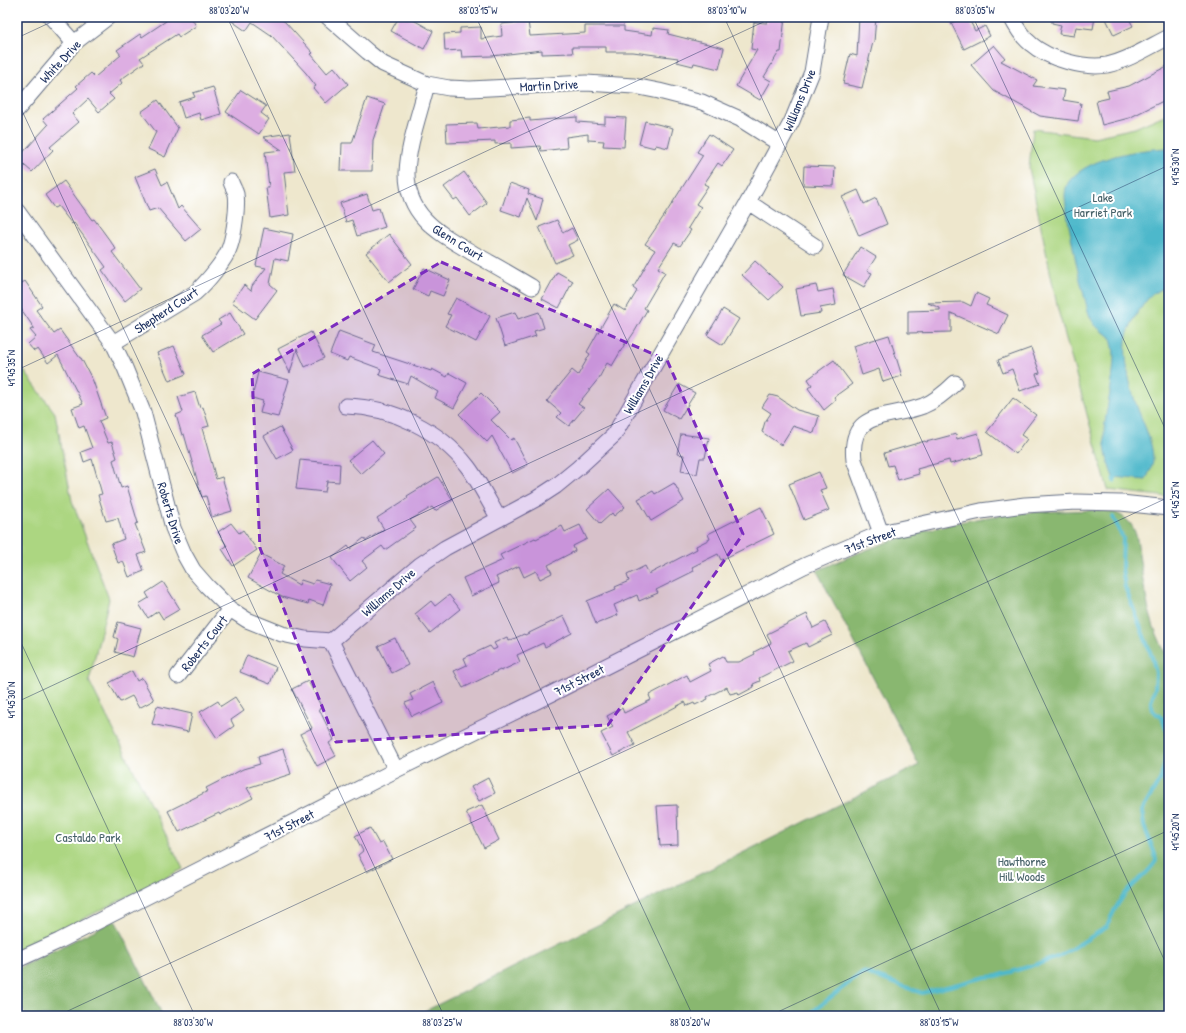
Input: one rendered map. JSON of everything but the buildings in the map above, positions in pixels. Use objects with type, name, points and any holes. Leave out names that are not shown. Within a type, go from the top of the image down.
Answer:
[{"type":"street","points":[[51,17],[74,43]]},
{"type":"street","name":"White Drive","points":[[17,110],[74,43],[108,17]]},
{"type":"street","name":"Martin Drive","points":[[328,17],[383,64],[427,84],[449,88],[470,89],[586,84],[634,86],[702,102],[740,119],[780,144]]},
{"type":"street","name":"Williams Drive","points":[[331,641],[420,565],[445,548],[536,499],[556,486],[614,435],[748,202],[792,121],[812,72],[821,17]]},
{"type":"street","points":[[1011,17],[1023,36],[1032,45],[1073,64],[1091,66],[1107,64],[1126,58],[1169,37]]},
{"type":"street","name":"Glenn Court","points":[[427,84],[408,164],[407,175],[414,204],[422,217],[440,234],[532,286]]},
{"type":"street","name":"Shepherd Court","points":[[113,343],[195,293],[216,271],[230,247],[234,224],[236,194],[231,182]]},
{"type":"street","points":[[748,202],[815,246]]},
{"type":"street","name":"Roberts Drive","points":[[17,211],[113,343],[134,387],[143,412],[173,528],[184,554],[193,570],[230,609],[247,620],[282,634],[305,639],[331,641]]},
{"type":"street","points":[[881,534],[854,460],[852,449],[854,439],[859,428],[866,422],[921,407],[930,403],[942,396],[955,384]]},
{"type":"street","points":[[346,406],[359,406],[384,411],[408,421],[439,439],[459,456],[468,467],[499,519]]},
{"type":"street","name":"71st Street","points":[[17,960],[59,941],[396,770],[553,693],[804,566],[881,534],[980,511],[1025,505],[1083,502],[1121,503],[1169,508]]},
{"type":"street","name":"Roberts Court","points":[[178,676],[230,609]]},
{"type":"street","points":[[331,641],[396,770]]},
{"type":"highlighted area","points":[[441,262],[667,360],[743,534],[608,725],[336,742],[260,548],[252,374]]},
{"type":"green space","name":"Lake Harriet Park","points":[[1169,113],[1169,497],[1108,490],[1058,310],[1029,168],[1033,129],[1094,137],[1135,128]]},
{"type":"green space","name":"Castaldo Park","points":[[17,361],[55,413],[72,501],[109,599],[89,681],[183,869],[17,952]]},
{"type":"green space","name":"Hawthorne Hill Woods","points":[[1100,510],[1120,515],[1130,523],[1136,534],[1143,582],[1149,609],[1154,627],[1169,664],[1169,1016],[415,1016],[919,765],[817,571],[891,541],[969,520],[1021,513]]},
{"type":"green space","points":[[115,920],[163,1016],[26,1016],[17,998],[17,969]]},
{"type":"water","points":[[1169,148],[1169,287],[1153,294],[1147,300],[1132,324],[1126,341],[1127,364],[1132,390],[1149,438],[1153,453],[1153,462],[1146,480],[1113,477],[1107,458],[1104,429],[1113,372],[1113,348],[1111,337],[1095,324],[1091,319],[1088,310],[1079,276],[1066,207],[1066,190],[1070,180],[1079,172],[1102,160],[1130,152]]},
{"type":"waterway","points":[[1114,481],[1117,473]]},
{"type":"waterway","points":[[1113,517],[1123,538],[1122,568],[1125,587],[1152,657],[1156,673],[1155,688],[1151,702],[1153,711],[1162,718],[1167,731]]},
{"type":"waterway","points":[[807,1016],[863,972],[922,993],[986,977],[997,976],[1041,963],[1060,956],[1107,927],[1125,894],[1156,861],[1155,854],[1144,826],[1142,811],[1161,778],[1169,745]]}]
